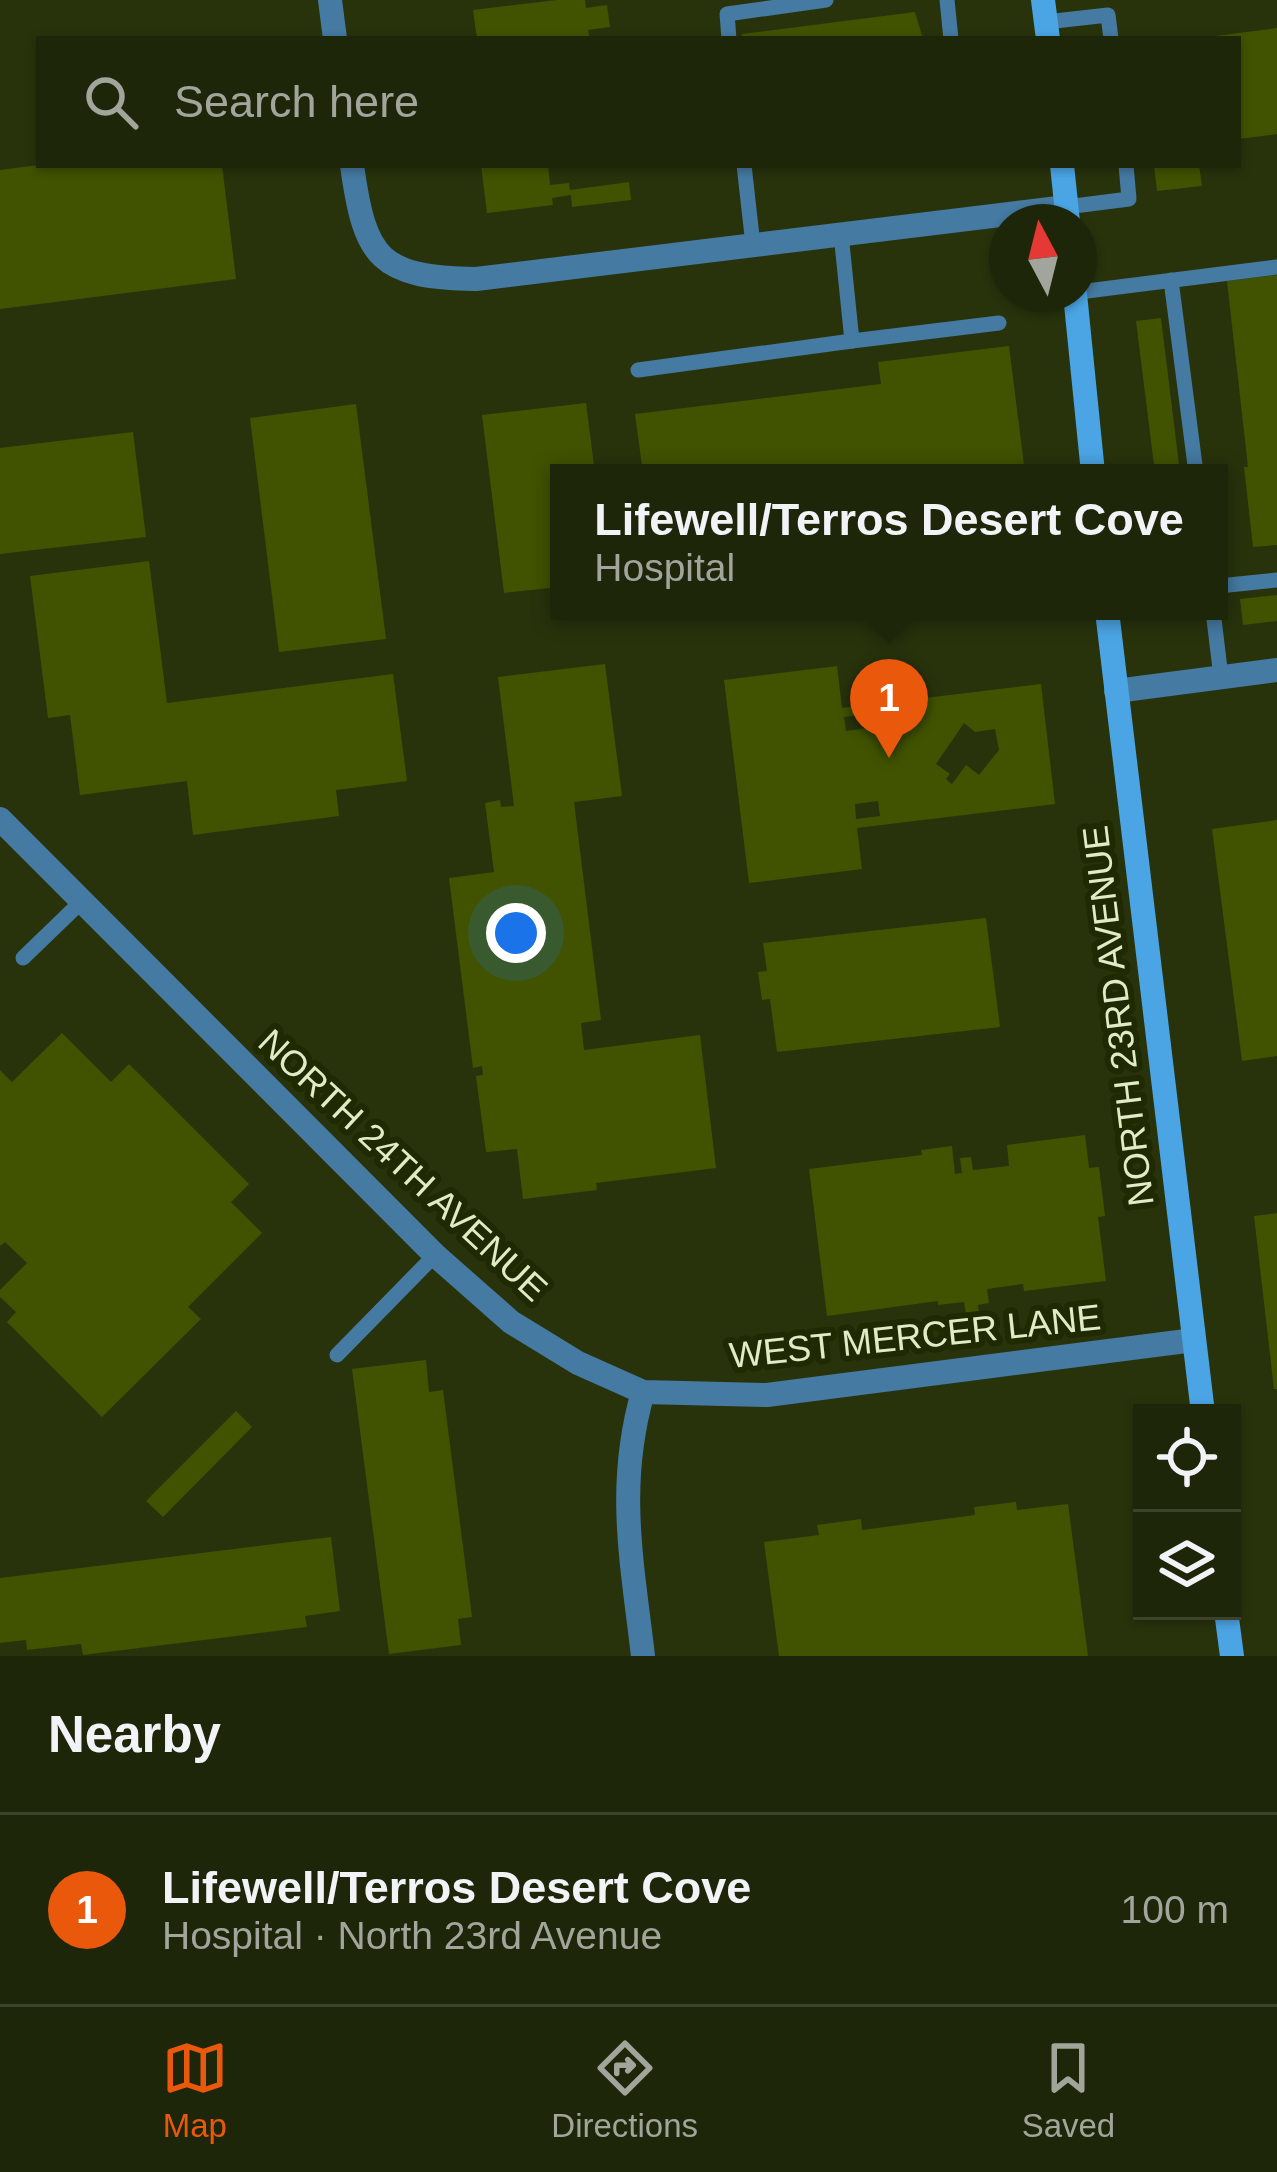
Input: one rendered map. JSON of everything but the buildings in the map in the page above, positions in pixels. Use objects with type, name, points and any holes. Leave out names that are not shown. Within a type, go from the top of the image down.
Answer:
[{"type":"street","points":[[330,0],[335,36]]},
{"type":"street","points":[[353,168],[363,225],[375,250],[399,271],[433,279],[476,280],[841,234],[989,221]]},
{"type":"street","points":[[1062,168],[1066,204]]},
{"type":"street","points":[[1079,312],[1093,464]]},
{"type":"street","name":"NORTH 23RD AVENUE","points":[[1108,620],[1202,1404]]},
{"type":"street","points":[[1115,691],[1277,670]]},
{"type":"street","name":"NORTH 24TH AVENUE","points":[[0,818],[435,1255],[511,1322],[578,1363],[644,1392]]},
{"type":"street","name":"WEST MERCER LANE","points":[[644,1392],[767,1395],[1194,1340]]},
{"type":"street","points":[[643,1656],[627,1520],[627,1475],[630,1437],[644,1392]]},
{"type":"street","points":[[1227,1620],[1232,1656]]},
{"type":"lane","points":[[730,36],[727,14],[826,0]]},
{"type":"lane","points":[[947,0],[951,36]]},
{"type":"lane","points":[[1046,20],[1108,15],[1111,36]]},
{"type":"lane","points":[[744,168],[753,245]]},
{"type":"lane","points":[[1097,207],[1130,199],[1126,168]]},
{"type":"lane","points":[[841,234],[852,341]]},
{"type":"lane","points":[[1097,290],[1277,267]]},
{"type":"lane","points":[[1172,280],[1195,464]]},
{"type":"lane","points":[[638,370],[999,323]]},
{"type":"lane","points":[[1228,585],[1277,580]]},
{"type":"lane","points":[[1214,620],[1221,677]]},
{"type":"lane","points":[[23,958],[82,902]]},
{"type":"lane","points":[[338,1355],[435,1255]]},
{"type":"place","name":"Lifewell/Terros Desert Cove","points":[[889,758]]}]
